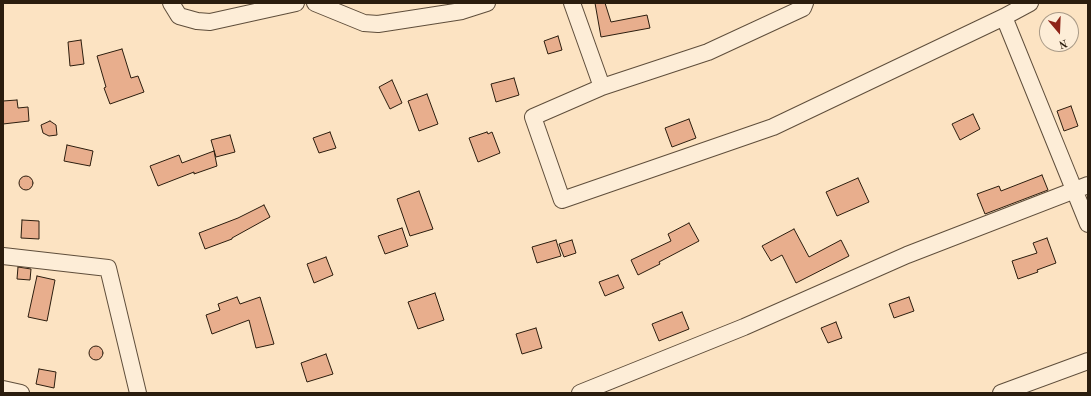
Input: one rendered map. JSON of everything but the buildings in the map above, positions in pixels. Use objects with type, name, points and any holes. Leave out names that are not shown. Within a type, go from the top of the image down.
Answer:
[{"type":"street","points":[[171,3],[179,16],[197,21],[210,22],[296,3]]},
{"type":"street","points":[[315,3],[364,23],[378,24],[462,11],[487,3]]},
{"type":"street","points":[[572,3],[602,87]]},
{"type":"street","points":[[805,3],[803,8],[708,52],[602,87],[533,117],[562,200],[773,127],[1004,17],[1030,3]]},
{"type":"street","points":[[1004,17],[1081,188],[1088,224]]},
{"type":"street","points":[[580,393],[744,327],[907,255],[1081,188]]},
{"type":"street","points":[[3,256],[108,268],[138,393]]},
{"type":"street","points":[[1001,393],[1088,361]]},
{"type":"street","points":[[3,389],[21,393]]}]
